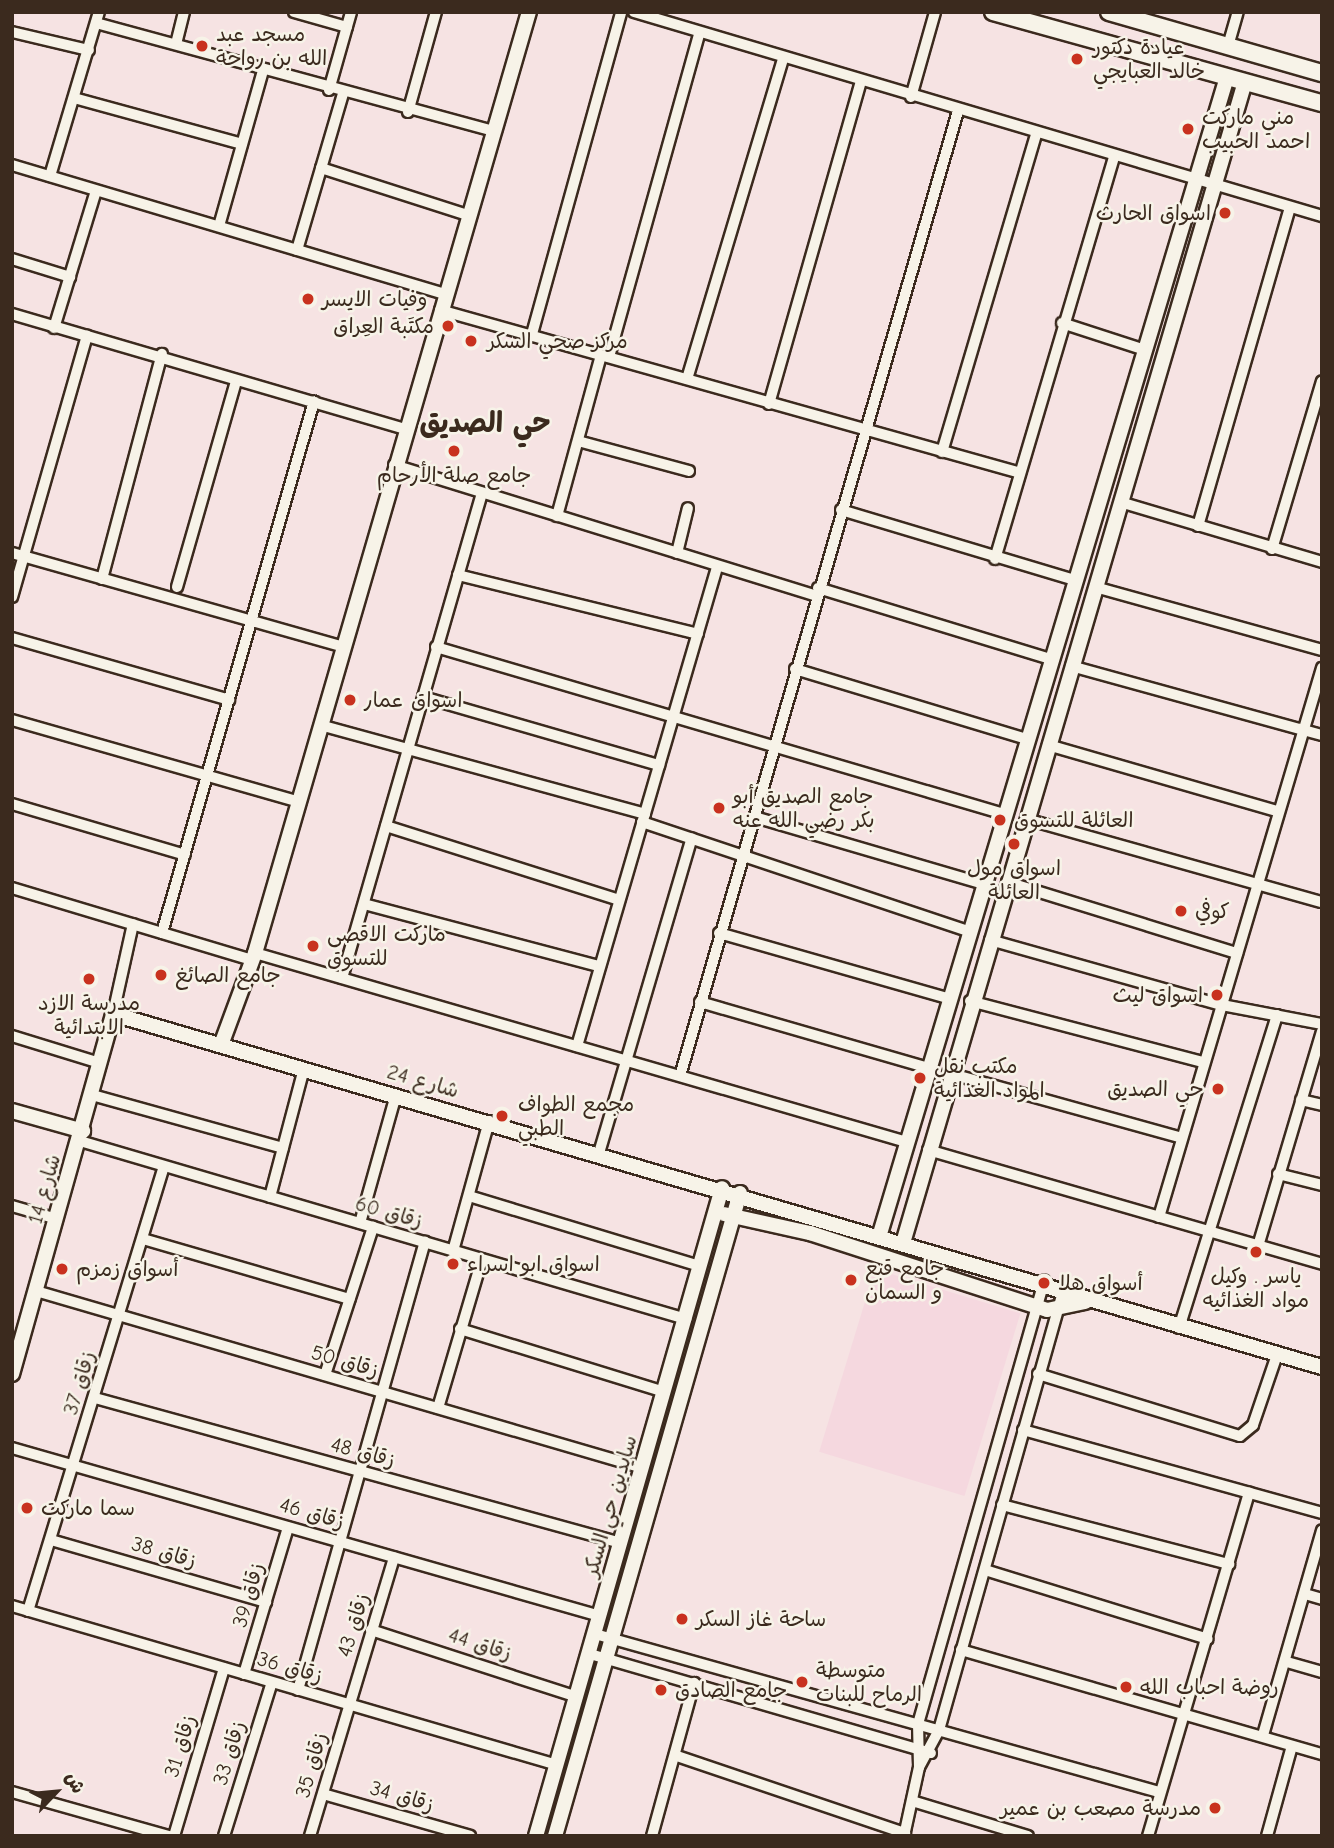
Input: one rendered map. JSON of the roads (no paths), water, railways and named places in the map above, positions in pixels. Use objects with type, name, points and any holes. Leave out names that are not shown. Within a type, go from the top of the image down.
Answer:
[{"type":"main road","points":[[993,12],[1322,103]]},
{"type":"main road","points":[[1109,12],[1322,73]]},
{"type":"street","points":[[176,44],[184,12]]},
{"type":"street","points":[[294,12],[347,27]]},
{"type":"street","points":[[329,90],[351,12]]},
{"type":"street","points":[[408,112],[436,12]]},
{"type":"street","points":[[221,1045],[253,956],[340,646],[529,12]]},
{"type":"street","points":[[532,334],[621,12]]},
{"type":"street","points":[[634,12],[1213,188],[1322,216]]},
{"type":"street","points":[[911,97],[934,12]]},
{"type":"street","points":[[1228,46],[1238,12]]},
{"type":"street","points":[[50,176],[98,18],[343,94],[494,131]]},
{"type":"street","points":[[12,32],[89,50]]},
{"type":"street","points":[[557,516],[700,33]]},
{"type":"street","points":[[687,379],[783,58]]},
{"type":"street","points":[[219,226],[263,71]]},
{"type":"street","points":[[879,1237],[1191,181],[1227,77]]},
{"type":"street","points":[[769,404],[861,82]]},
{"type":"street","points":[[903,1243],[948,1073],[1245,82]]},
{"type":"street","points":[[297,250],[343,94]]},
{"type":"street","points":[[74,98],[242,144]]},
{"type":"street","points":[[680,1076],[719,933],[758,818],[773,744],[794,669],[958,111]]},
{"type":"street","points":[[943,452],[1036,135]]},
{"type":"street","points":[[995,558],[1017,472],[1114,158]]},
{"type":"street","points":[[12,165],[445,294]]},
{"type":"street","points":[[321,168],[467,215]]},
{"type":"street","points":[[54,328],[96,191]]},
{"type":"street","points":[[1198,526],[1290,207]]},
{"type":"street","points":[[12,259],[70,277]]},
{"type":"street","points":[[440,310],[1017,472]]},
{"type":"street","points":[[12,314],[54,328],[162,354],[236,381],[405,429]]},
{"type":"street","points":[[1062,323],[1142,349]]},
{"type":"street","points":[[12,597],[87,336]]},
{"type":"street","points":[[102,579],[162,354]]},
{"type":"street","points":[[177,587],[236,381]]},
{"type":"street","points":[[1272,549],[1322,382]]},
{"type":"street","points":[[162,933],[314,401]]},
{"type":"street","points":[[578,441],[689,471]]},
{"type":"street","points":[[394,465],[717,566],[817,592],[1050,660]]},
{"type":"street","points":[[342,978],[405,751],[482,493]]},
{"type":"street","points":[[1120,502],[1322,562]]},
{"type":"street","points":[[677,553],[688,508]]},
{"type":"street","points":[[842,510],[1074,580]]},
{"type":"street","points":[[12,553],[340,646]]},
{"type":"street","points":[[576,1046],[644,818],[670,717],[717,566]]},
{"type":"street","points":[[458,575],[698,634]]},
{"type":"street","points":[[1095,586],[1322,650]]},
{"type":"street","points":[[12,638],[229,700]]},
{"type":"street","points":[[436,648],[670,717],[773,744],[1004,814]]},
{"type":"street","points":[[1071,666],[1322,735]]},
{"type":"street","points":[[1159,1217],[1179,1138],[1222,1005],[1300,729],[1322,668]]},
{"type":"street","points":[[794,669],[1027,738]]},
{"type":"street","points":[[423,697],[659,765]]},
{"type":"street","points":[[12,720],[206,779],[296,801]]},
{"type":"street","points":[[320,725],[644,818],[692,838],[970,932]]},
{"type":"street","points":[[1048,745],[1277,811]]},
{"type":"street","points":[[12,804],[185,855]]},
{"type":"street","points":[[758,818],[984,884]]},
{"type":"street","points":[[1026,819],[1322,902]]},
{"type":"street","points":[[386,826],[619,900]]},
{"type":"street","points":[[600,1153],[692,838]]},
{"type":"street","points":[[996,841],[1017,849]]},
{"type":"street","points":[[1007,882],[1237,953]]},
{"type":"street","points":[[12,888],[162,933],[342,978],[907,1142]]},
{"type":"street","points":[[364,904],[599,966]]},
{"type":"street","points":[[113,1014],[133,925]]},
{"type":"street","points":[[719,933],[950,999]]},
{"type":"street","points":[[990,940],[1222,1005],[1322,1024]]},
{"type":"street","points":[[970,1001],[1202,1062]]},
{"type":"street","points":[[699,1002],[929,1068]]},
{"type":"street","name":"شارع 24","points":[[113,1014],[740,1193],[879,1237],[1044,1281],[1064,1288],[1084,1302]]},
{"type":"street","name":"شارع 14","points":[[12,1372],[81,1136],[113,1014]]},
{"type":"street","points":[[1178,1328],[1277,1015]]},
{"type":"street","points":[[1258,1246],[1322,1031]]},
{"type":"street","points":[[12,1036],[100,1063]]},
{"type":"street","points":[[270,1197],[304,1068]]},
{"type":"street","points":[[948,1073],[1179,1138]]},
{"type":"street","points":[[360,1223],[396,1095]]},
{"type":"street","points":[[92,1096],[283,1148]]},
{"type":"street","points":[[1301,1100],[1322,1105]]},
{"type":"street","points":[[12,1111],[81,1136]]},
{"type":"street","points":[[453,1251],[489,1121]]},
{"type":"street","name":"زقاق 60","points":[[81,1136],[164,1166],[686,1319]]},
{"type":"street","points":[[928,1150],[1322,1264]]},
{"type":"street","name":"زقاق 37","points":[[28,1611],[75,1466],[164,1166]]},
{"type":"street","points":[[1278,1174],[1322,1185]]},
{"type":"street","name":"سايدين حي السكر","points":[[536,1836],[722,1188]]},
{"type":"street","name":"سايدين حي السكر","points":[[555,1836],[615,1640],[740,1193]]},
{"type":"street","points":[[469,1196],[700,1266]]},
{"type":"street","points":[[889,1205],[912,1211]]},
{"type":"street","points":[[12,1206],[57,1219]]},
{"type":"street","points":[[715,1212],[810,1233],[1037,1307],[1056,1311],[1084,1302],[1322,1367]]},
{"type":"street","points":[[324,1375],[373,1227]]},
{"type":"street","points":[[143,1239],[349,1299]]},
{"type":"street","points":[[298,1689],[425,1242]]},
{"type":"street","points":[[438,1408],[482,1259]]},
{"type":"street","points":[[677,1756],[905,1835],[919,1767],[914,1749],[918,1724],[1044,1281]]},
{"type":"street","points":[[919,1767],[931,1753],[939,1730],[1064,1288]]},
{"type":"street","name":"زقاق 50","points":[[36,1291],[643,1468]]},
{"type":"street","points":[[460,1329],[665,1392]]},
{"type":"street","points":[[1038,1374],[1241,1436],[1253,1425],[1277,1355]]},
{"type":"street","name":"زقاق 48","points":[[95,1398],[621,1543]]},
{"type":"street","points":[[1023,1430],[1322,1513]]},
{"type":"street","name":"زقاق 46","points":[[12,1448],[600,1616]]},
{"type":"street","points":[[1148,1836],[1249,1493]]},
{"type":"street","points":[[1002,1505],[1229,1564]]},
{"type":"street","name":"زقاق 39","points":[[244,1674],[288,1527]]},
{"type":"street","points":[[1263,1735],[1287,1662],[1322,1530]]},
{"type":"street","name":"زقاق 38","points":[[51,1539],[266,1602]]},
{"type":"street","name":"زقاق 43","points":[[348,1704],[394,1557]]},
{"type":"street","points":[[985,1570],[1208,1639]]},
{"type":"street","points":[[1305,1594],[1322,1599]]},
{"type":"street","name":"زقاق 36","points":[[12,1606],[557,1765]]},
{"type":"street","name":"زقاق 44","points":[[371,1630],[577,1697]]},
{"type":"street","points":[[595,1634],[1160,1793]]},
{"type":"street","points":[[961,1650],[1185,1712],[1322,1754]]},
{"type":"street","points":[[590,1654],[931,1753]]},
{"type":"street","points":[[1287,1662],[1322,1672]]},
{"type":"street","name":"زقاق 31","points":[[171,1836],[224,1668]]},
{"type":"street","name":"زقاق 33","points":[[224,1836],[272,1682]]},
{"type":"street","points":[[655,1835],[694,1683]]},
{"type":"street","name":"زقاق 35","points":[[310,1836],[348,1704]]},
{"type":"street","points":[[1267,1836],[1292,1746]]},
{"type":"street","points":[[12,1792],[171,1836]]},
{"type":"street","name":"زقاق 34","points":[[323,1794],[470,1836]]},
{"type":"street","points":[[912,1801],[1028,1836]]},
{"type":"place","name":"مسجد عبد الله بن رواحة","points":[[202,46]]},
{"type":"place","name":"عيادة دكتور خالد العبايجي","points":[[1077,59]]},
{"type":"place","name":"مني ماركت احمد الحبيب","points":[[1188,129]]},
{"type":"place","name":"اسواق الحارث","points":[[1225,213]]},
{"type":"place","name":"وفيات الايسر","points":[[308,299]]},
{"type":"place","name":"مكتَبة العِراق","points":[[448,326]]},
{"type":"place","name":"مركز صحي السكر","points":[[471,341]]},
{"type":"place","name":"جامع صلة الأرحام","points":[[454,451]]},
{"type":"place","name":"اسواق عمار","points":[[350,700]]},
{"type":"place","name":"جامع الصديق أبو بكر رضي الله عنه","points":[[719,808]]},
{"type":"place","name":"العائلة للتسوق","points":[[1000,820]]},
{"type":"place","name":"اسواق مول العائلة","points":[[1014,844]]},
{"type":"place","name":"كوفي","points":[[1181,911]]},
{"type":"place","name":"ماركت الاقصى للتسوق","points":[[313,946]]},
{"type":"place","name":"جامع الصائغ","points":[[161,975]]},
{"type":"place","name":"مدرسة الازد الابتدائية","points":[[89,979]]},
{"type":"place","name":"اسواق ليث","points":[[1217,995]]},
{"type":"place","name":"مكتب نقل المواد الغذائية","points":[[920,1078]]},
{"type":"place","name":"حي الصديق","points":[[1218,1089]]},
{"type":"place","name":"مجمع الطواف الطبي","points":[[502,1116]]},
{"type":"place","name":"ياسر . وكيل مواد الغذائيه","points":[[1256,1252]]},
{"type":"place","name":"اسواق ابو اسراء","points":[[453,1264]]},
{"type":"place","name":"أسواق زمزم","points":[[62,1269]]},
{"type":"place","name":"جامع قبع و السمان","points":[[851,1280]]},
{"type":"place","name":"أسواق هلا","points":[[1044,1283]]},
{"type":"place","name":"سما ماركت","points":[[27,1508]]},
{"type":"place","name":"ساحة غاز السكر","points":[[682,1619]]},
{"type":"place","name":"متوسطة الرماح للبنات","points":[[802,1682]]},
{"type":"place","name":"روضة احباب الله","points":[[1126,1687]]},
{"type":"place","name":"جامع الصادق","points":[[661,1690]]},
{"type":"place","name":"مدرسة مصعب بن عمير","points":[[1215,1808]]},
{"type":"district","name":"حي الصديق","points":[[485,423]]}]
